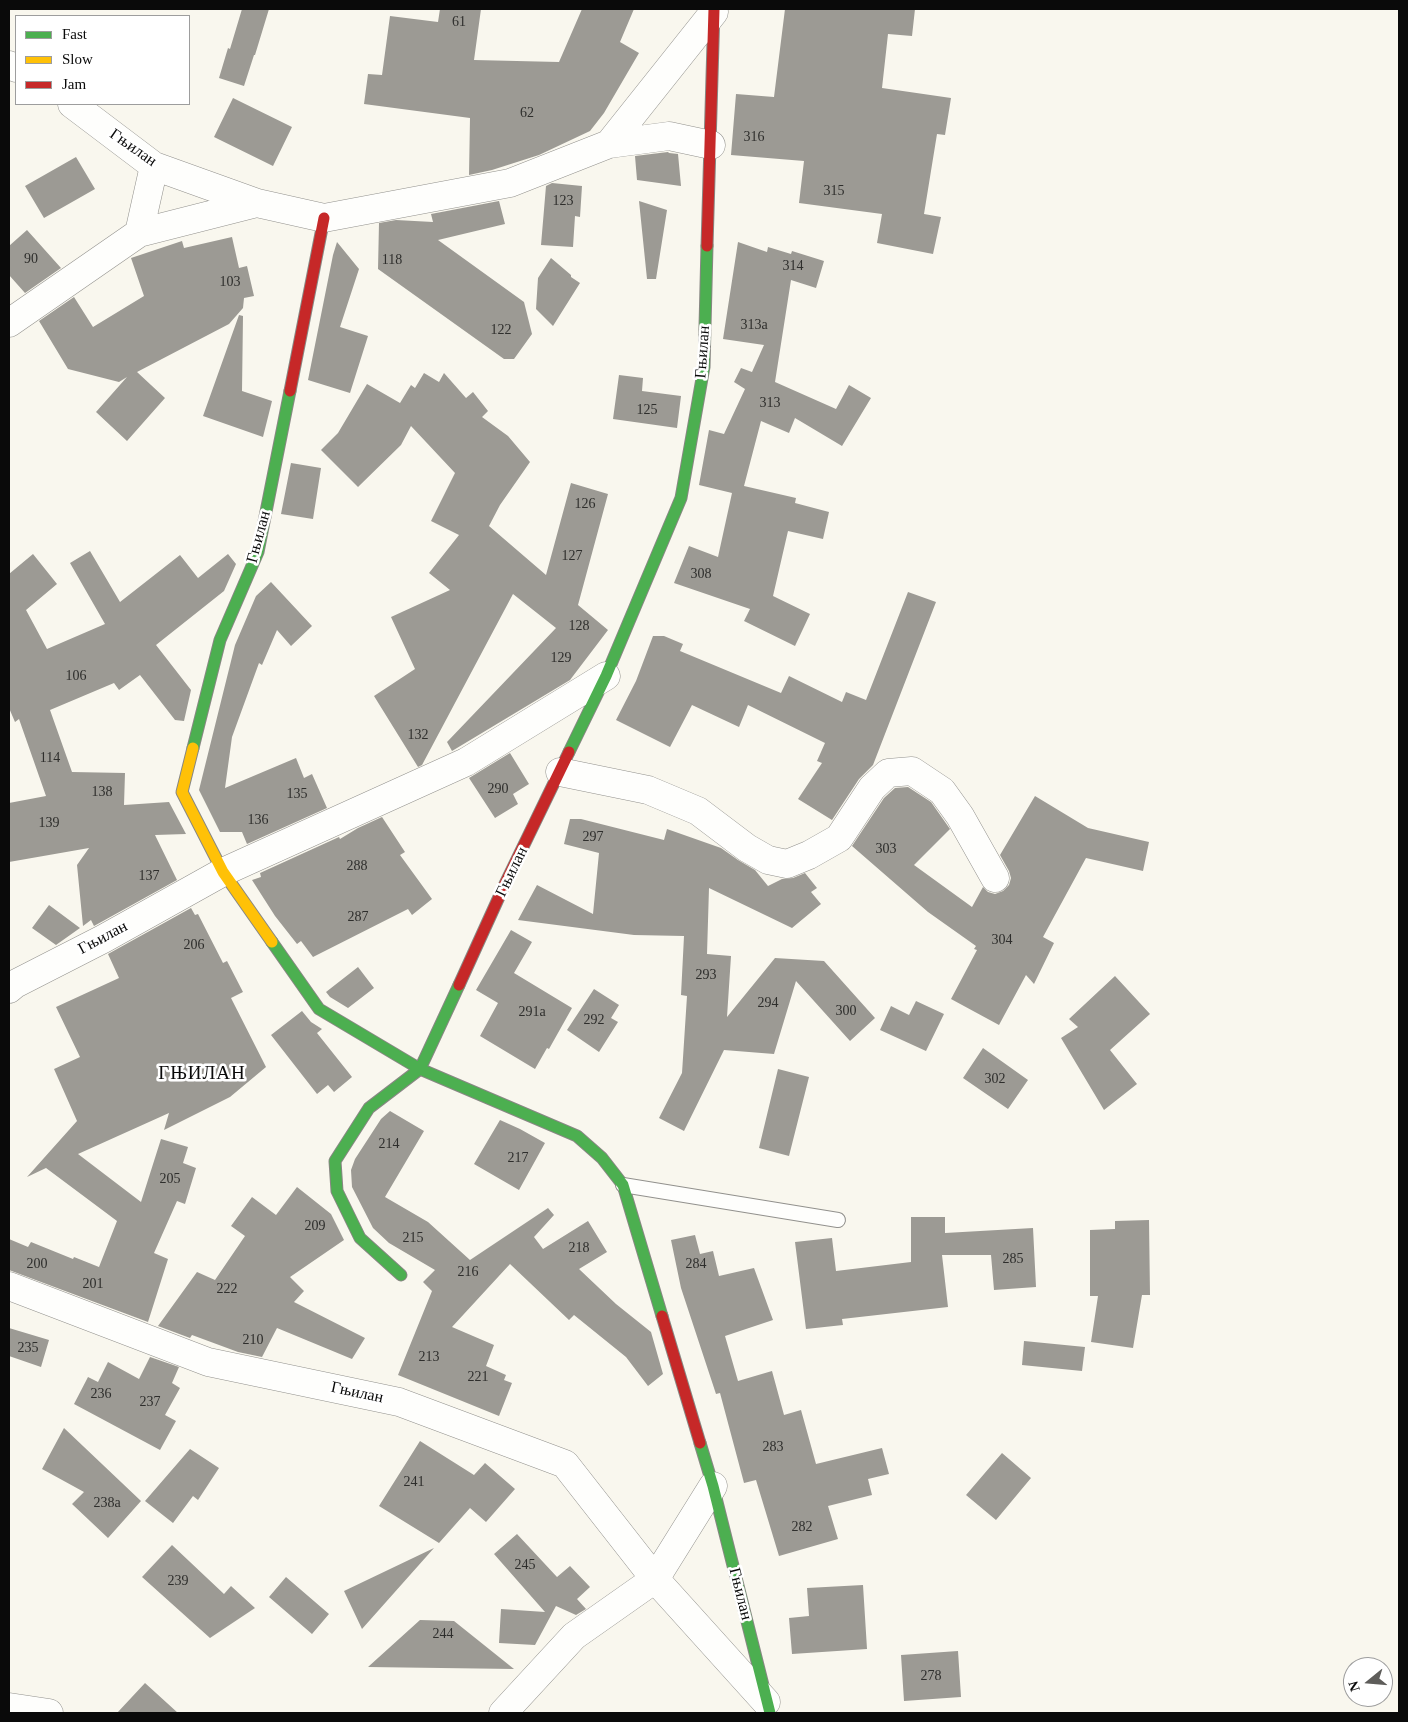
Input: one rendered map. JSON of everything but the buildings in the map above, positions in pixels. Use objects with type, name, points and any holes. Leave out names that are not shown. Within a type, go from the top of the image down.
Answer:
[{"type":"street","name":"Гњилан","points":[[73,105],[154,166],[257,203],[324,218],[510,183],[609,144],[714,10]]},
{"type":"street","name":"Гњилан","points":[[401,1275],[360,1238],[337,1190],[335,1161],[369,1108],[420,1069],[504,886],[606,676],[681,498],[704,367],[714,10]]},
{"type":"street","points":[[609,144],[669,136],[711,144]]},
{"type":"street","points":[[140,233],[154,166]]},
{"type":"street","name":"Гњилан","points":[[9,323],[140,233],[257,203]]},
{"type":"street","name":"Гњилан","points":[[223,872],[182,792],[220,640],[258,552],[324,218]]},
{"type":"street","name":"Гњилан","points":[[9,989],[15,984],[103,939],[223,872],[466,762],[606,676]]},
{"type":"street","points":[[560,772],[648,790],[698,810],[747,848],[768,860],[787,864],[809,855],[839,838],[872,788],[888,773],[912,772],[942,791],[960,816],[995,878]]},
{"type":"street","points":[[223,872],[319,1009],[420,1069]]},
{"type":"street","name":"Гњилан","points":[[420,1069],[577,1136],[602,1158],[623,1185],[713,1486],[768,1708]]},
{"type":"street","name":"Гњилан","points":[[9,1286],[208,1362],[399,1402],[565,1464],[655,1579],[768,1708]]},
{"type":"street","points":[[503,1713],[574,1636],[655,1579],[713,1486]]},
{"type":"street","points":[[9,1707],[49,1713]]},
{"type":"lane","points":[[623,1185],[838,1220]]},
{"type":"traffic: fast","points":[[569,752],[606,676],[681,498],[704,367],[707,246]]},
{"type":"traffic: fast","points":[[193,748],[220,640],[258,552],[290,391]]},
{"type":"traffic: fast","points":[[272,942],[319,1009],[420,1069],[577,1136],[602,1158],[623,1185],[662,1316]]},
{"type":"traffic: fast","points":[[401,1275],[360,1238],[337,1191],[335,1161],[369,1108],[420,1069],[459,985]]},
{"type":"traffic: fast","points":[[700,1443],[713,1486],[770,1713]]},
{"type":"traffic: slow","points":[[193,748],[182,792],[223,872],[272,942]]},
{"type":"traffic: jam","points":[[707,246],[714,9]]},
{"type":"traffic: jam","points":[[290,391],[324,218]]},
{"type":"traffic: jam","points":[[459,985],[504,886],[569,752]]},
{"type":"traffic: jam","points":[[662,1316],[700,1443]]},
{"type":"district","name":"ГЊИЛАН","points":[[202,1074]]}]
